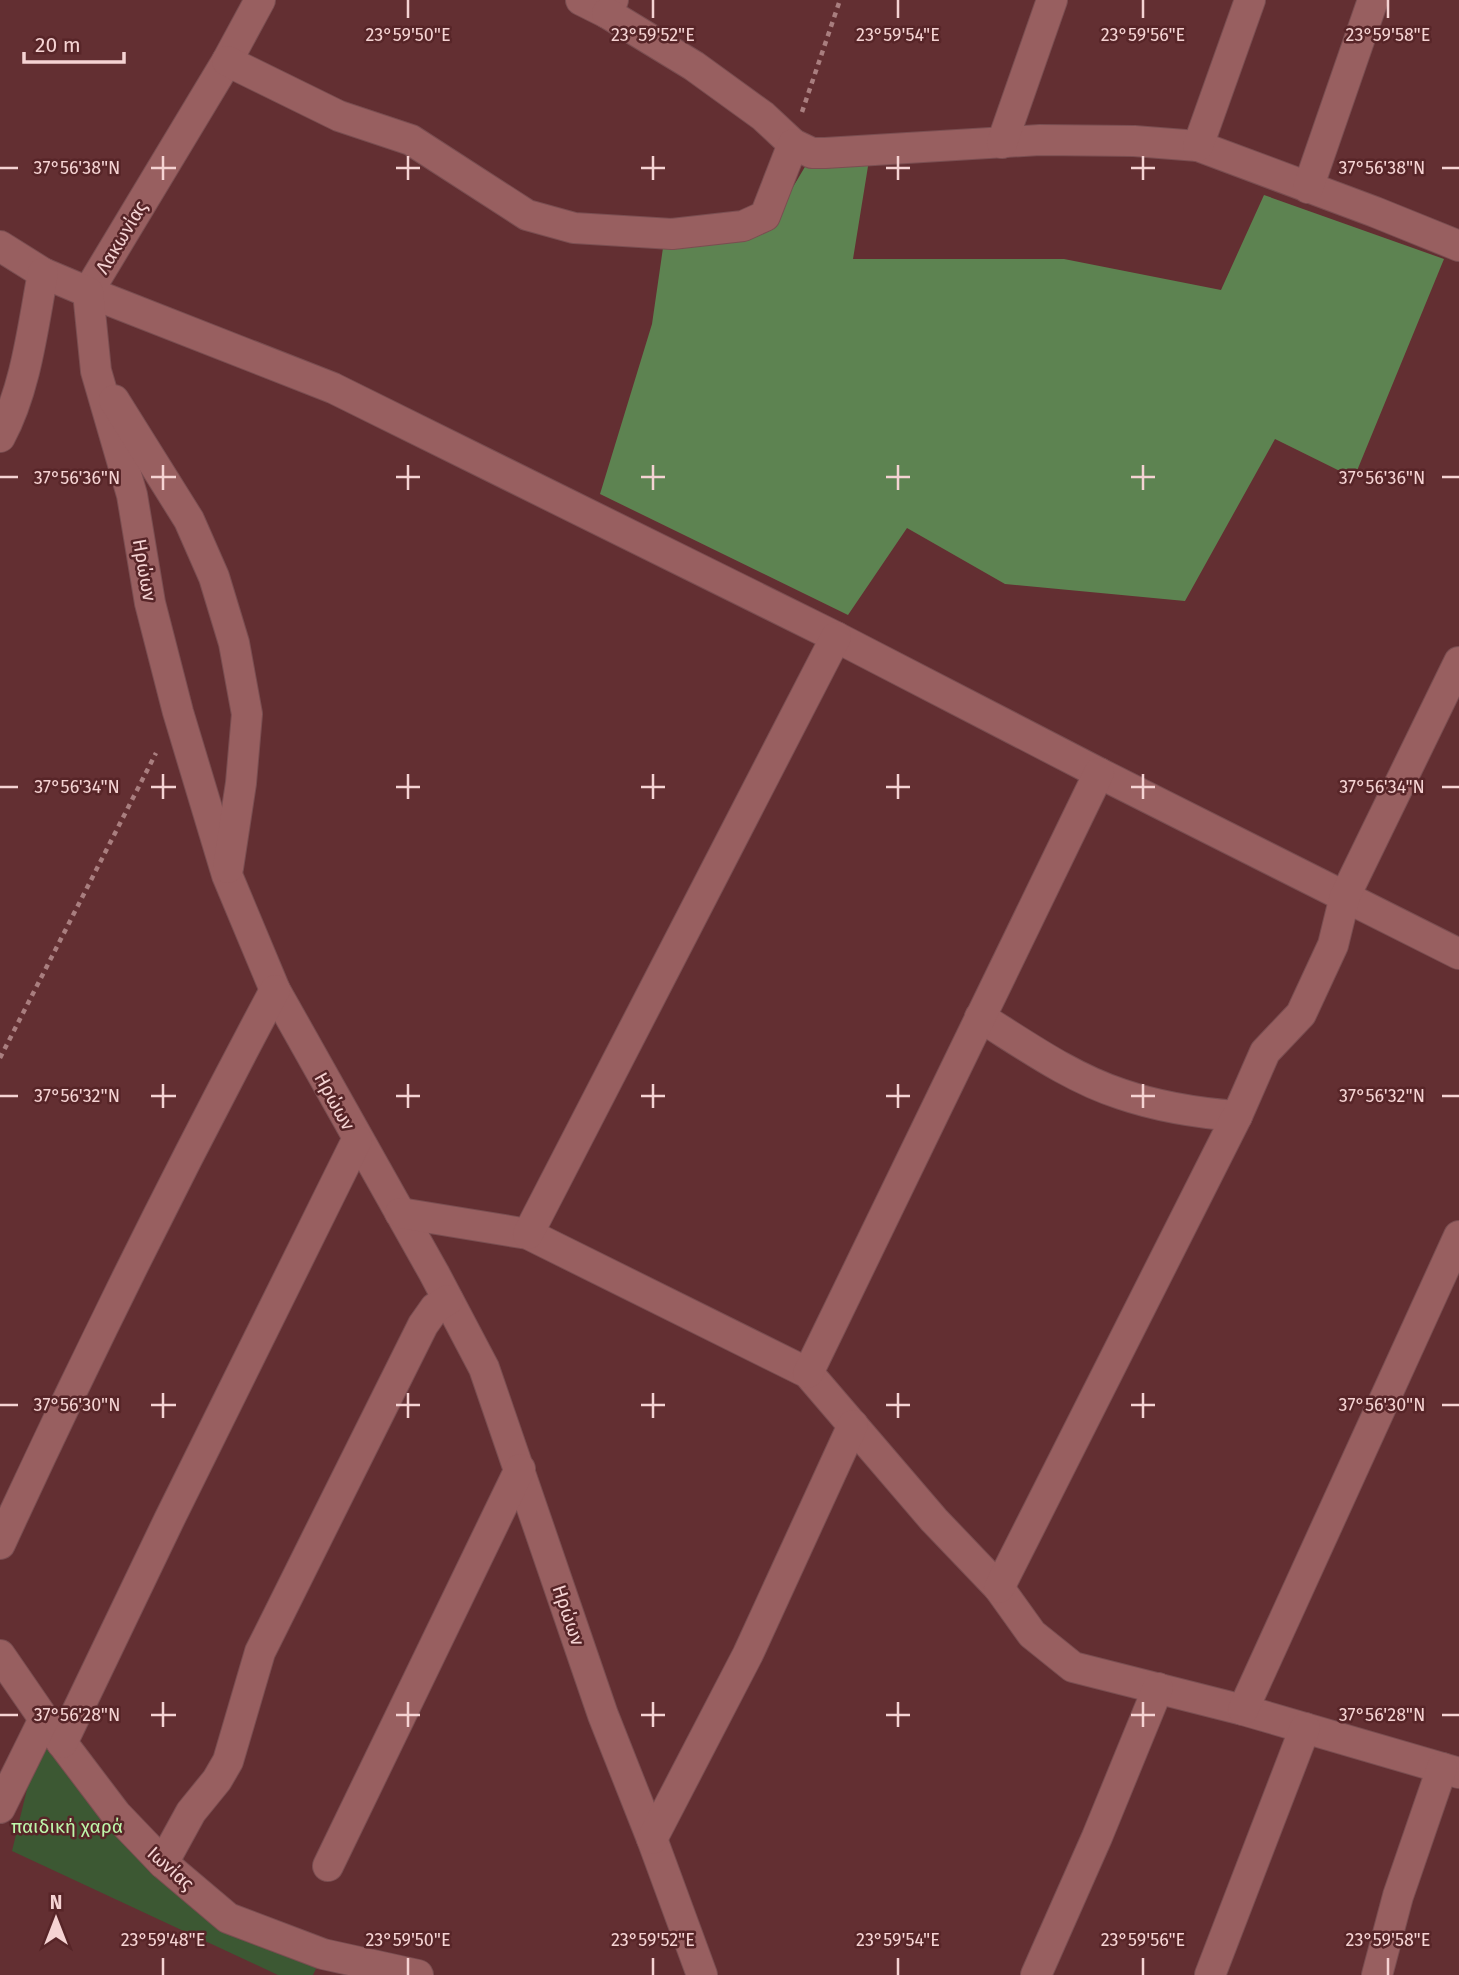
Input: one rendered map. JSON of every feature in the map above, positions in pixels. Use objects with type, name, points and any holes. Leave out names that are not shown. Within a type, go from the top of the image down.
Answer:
[{"type":"street","name":"Λακωνίας","points":[[88,292],[260,0]]},
{"type":"street","points":[[1002,143],[1052,0]]},
{"type":"street","points":[[1198,146],[1250,0]]},
{"type":"street","points":[[1308,188],[1373,0]]},
{"type":"street","points":[[600,4],[694,66],[763,116],[793,144],[813,153],[1053,140],[1134,141],[1198,146],[1459,246]]},
{"type":"street","points":[[226,61],[339,116],[411,140],[527,215],[574,228],[672,234],[743,226],[765,216],[793,144]]},
{"type":"street","points":[[0,246],[43,273],[333,388],[836,637],[1459,954]]},
{"type":"street","points":[[0,437],[7,424],[28,357],[43,273]]},
{"type":"street","name":"Ηρώων","points":[[88,292],[96,371],[132,495],[150,603],[178,712],[227,875],[275,990],[484,1368],[603,1715],[702,1975]]},
{"type":"street","points":[[96,371],[189,520],[214,577],[234,643],[247,714],[242,783],[227,875]]},
{"type":"street","points":[[528,1234],[836,637]]},
{"type":"street","points":[[999,1588],[1237,1116],[1265,1052],[1301,1014],[1333,945],[1345,896],[1459,662]]},
{"type":"street","points":[[808,1373],[1099,773]]},
{"type":"street","points":[[0,1544],[65,1402],[275,990]]},
{"type":"street","points":[[980,1017],[1077,1075],[1119,1094],[1162,1106],[1237,1116]]},
{"type":"street","points":[[62,1743],[169,1520],[358,1140]]},
{"type":"street","points":[[400,1213],[528,1234],[808,1373],[934,1520],[999,1588],[1032,1634],[1073,1667],[1243,1710],[1450,1771],[1398,1896],[1377,1975]]},
{"type":"street","points":[[1243,1710],[1459,1236]]},
{"type":"street","points":[[163,1863],[191,1812],[217,1780],[228,1761],[260,1652],[423,1325],[435,1308],[448,1300]]},
{"type":"street","points":[[652,1839],[748,1654],[853,1424]]},
{"type":"street","points":[[328,1866],[520,1469]]},
{"type":"street","name":"Ιωνίας","points":[[0,1655],[116,1814],[163,1863],[228,1918],[323,1954],[418,1975]]},
{"type":"street","points":[[1036,1975],[1158,1688]]},
{"type":"street","points":[[0,1808],[44,1718]]},
{"type":"street","points":[[1210,1975],[1305,1728]]},
{"type":"path","points":[[793,144],[840,0]]},
{"type":"path","points":[[0,1058],[178,712]]},
{"type":"green space","points":[[870,154],[853,259],[1064,259],[1221,290],[1264,195],[1444,259],[1354,478],[1275,439],[1185,601],[1005,584],[907,528],[848,615],[600,494],[652,324],[665,234],[774,219],[809,160]]},
{"type":"green space","name":"παιδική χαρά","points":[[44,1719],[228,1918],[323,1954],[313,1975],[278,1975],[12,1851]]}]
